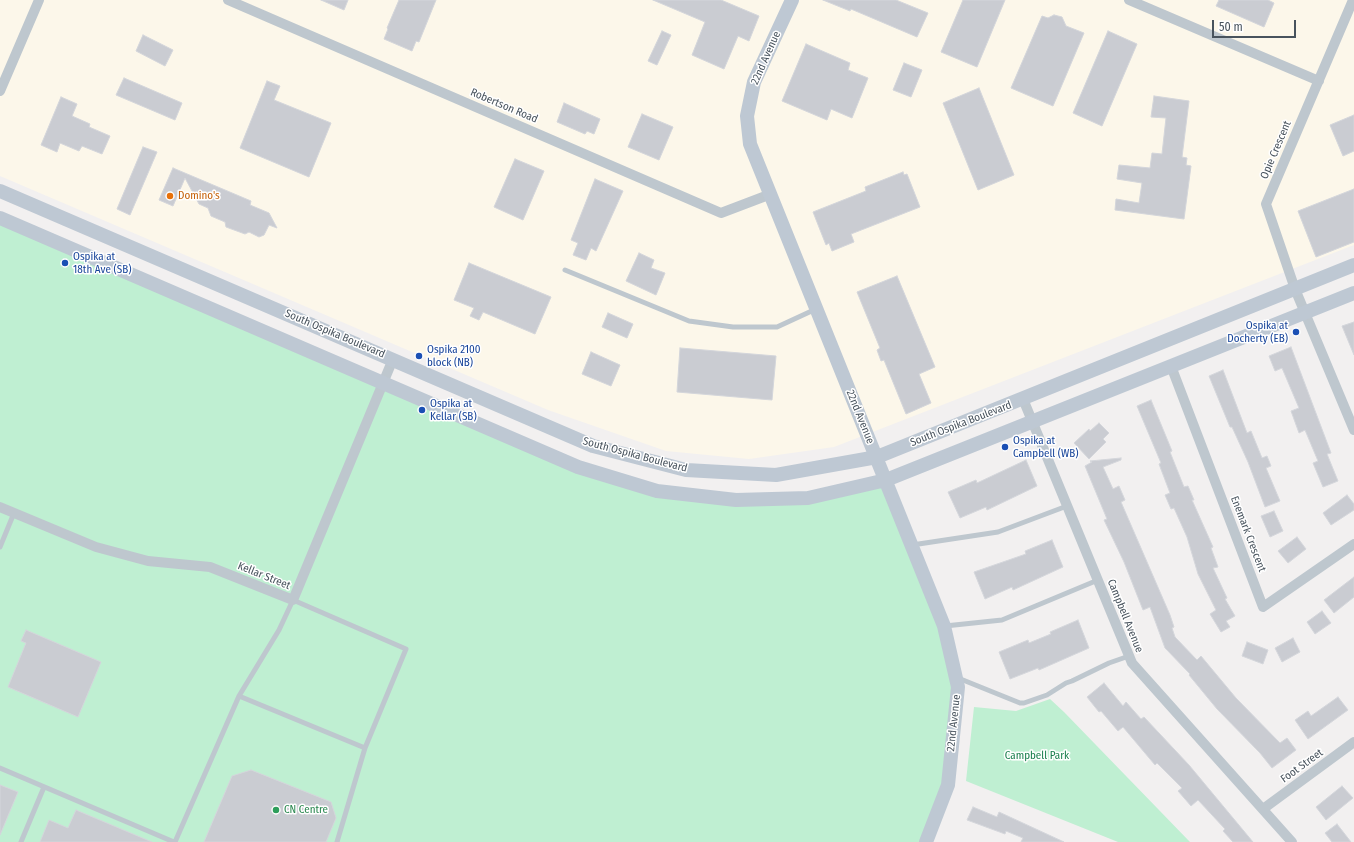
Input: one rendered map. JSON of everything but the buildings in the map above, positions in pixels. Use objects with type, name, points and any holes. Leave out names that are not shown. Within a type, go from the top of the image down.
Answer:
[{"type":"main road","name":"22nd Avenue","points":[[792,0],[754,82],[747,116],[750,144],[944,626],[958,687],[948,785],[929,841]]},
{"type":"main road","name":"South Ospika Boulevard","points":[[0,191],[593,446],[686,470],[776,475],[876,457],[1023,400],[1354,266]]},
{"type":"main road","points":[[0,218],[578,467],[657,491],[736,500],[808,498],[886,480],[1354,293]]},
{"type":"street","points":[[0,91],[39,0]]},
{"type":"street","name":"Robertson Road","points":[[228,0],[721,213],[771,194]]},
{"type":"street","points":[[1129,0],[1319,81]]},
{"type":"street","name":"Opie Crescent","points":[[1353,0],[1266,204],[1295,289],[1354,430]]},
{"type":"street","name":"Kellar Street","points":[[0,507],[96,548],[148,561],[210,567],[293,600],[393,359]]},
{"type":"street","name":"Enemark Crescent","points":[[1171,366],[1263,607],[1354,544]]},
{"type":"street","name":"Campbell Avenue","points":[[1023,400],[1132,663],[1292,842]]},
{"type":"street","name":"Foot Street","points":[[1263,809],[1354,742]]},
{"type":"lane","points":[[565,270],[689,321],[733,327],[777,327],[817,309]]},
{"type":"lane","points":[[912,545],[998,532],[1067,506]]},
{"type":"lane","points":[[0,547],[14,513]]},
{"type":"lane","points":[[944,626],[1002,620],[1098,580]]},
{"type":"lane","points":[[0,768],[174,842],[239,696],[279,630],[293,600],[406,649],[365,748],[337,842]]},
{"type":"lane","points":[[956,676],[1020,703],[1024,703],[1047,695],[1066,682],[1072,681],[1109,663],[1129,656]]},
{"type":"lane","points":[[239,696],[365,748]]},
{"type":"lane","points":[[21,842],[44,787]]},
{"type":"shaded area","points":[[0,0],[1354,0],[1354,245],[834,447],[749,459],[666,451],[548,410],[0,176]]},
{"type":"green space","points":[[0,220],[567,460],[653,487],[735,501],[883,482],[953,651],[952,764],[924,842],[0,842]]},
{"type":"green space","name":"Campbell Park","points":[[1050,699],[1190,842],[1118,842],[966,781],[974,707],[1016,711]]},
{"type":"place","name":"Domino's","points":[[170,196]]},
{"type":"place","name":"Ospika at 18th Ave (SB)","points":[[65,263]]},
{"type":"place","name":"Ospika at Docherty (EB)","points":[[1296,332]]},
{"type":"place","name":"Ospika 2100 block (NB)","points":[[419,356]]},
{"type":"place","name":"Ospika at Kellar (SB)","points":[[422,410]]},
{"type":"place","name":"Ospika at Campbell (WB)","points":[[1005,447]]},
{"type":"place","name":"CN Centre","points":[[276,810]]}]
